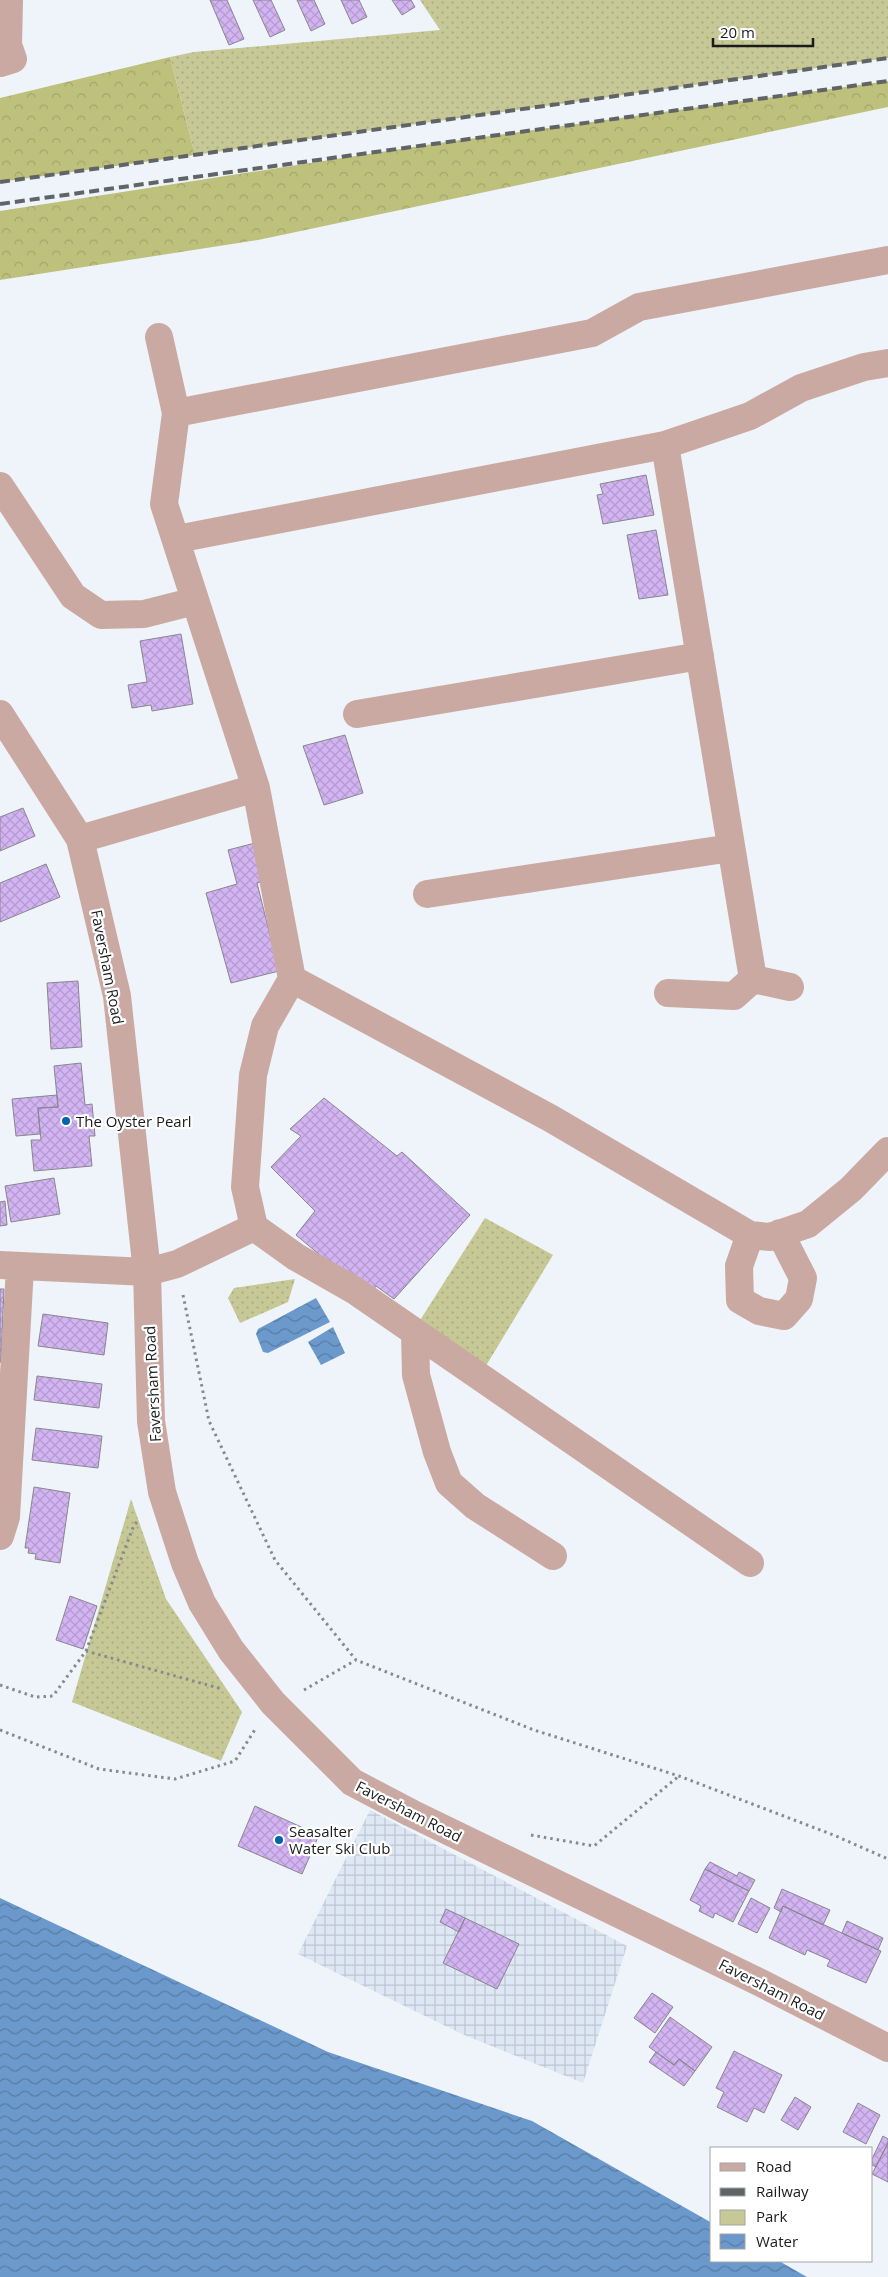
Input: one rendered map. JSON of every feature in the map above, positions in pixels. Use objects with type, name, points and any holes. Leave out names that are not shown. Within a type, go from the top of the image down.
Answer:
[{"type":"street","points":[[0,63],[13,59],[8,45],[9,0]]},
{"type":"street","points":[[176,413],[592,333],[640,307],[888,260]]},
{"type":"street","points":[[159,337],[176,413],[164,504],[177,539],[195,601],[256,788],[292,979],[265,1026],[253,1075],[245,1187],[254,1227],[296,1257],[354,1290],[750,1563]]},
{"type":"street","points":[[177,539],[665,445],[750,416],[801,388],[864,367],[888,363]]},
{"type":"street","points":[[665,445],[753,979]]},
{"type":"street","points":[[0,486],[73,596],[101,614],[144,614],[195,601]]},
{"type":"street","points":[[356,714],[700,656]]},
{"type":"street","name":"Faversham Road","points":[[0,714],[80,839],[117,996],[147,1272],[151,1421],[162,1492],[185,1563],[202,1603],[232,1650],[273,1703],[352,1782],[411,1813],[761,1983],[888,2048]]},
{"type":"street","points":[[80,839],[256,788]]},
{"type":"street","points":[[427,894],[731,848]]},
{"type":"street","points":[[292,979],[550,1118],[750,1235],[770,1237],[808,1224],[851,1189],[888,1151]]},
{"type":"street","points":[[753,979],[790,987]]},
{"type":"street","points":[[668,993],[734,996],[753,979]]},
{"type":"street","points":[[0,1536],[6,1516],[10,1266],[147,1272],[177,1264],[254,1227]]},
{"type":"street","points":[[750,1235],[740,1266],[740,1300],[759,1311],[784,1316],[799,1299],[803,1278],[780,1233]]},
{"type":"street","points":[[415,1333],[416,1375],[437,1452],[449,1484],[475,1506],[553,1556]]},
{"type":"path","points":[[177,1264],[209,1421],[275,1560],[356,1660],[534,1730],[680,1776],[836,1836],[888,1859]]},
{"type":"path","points":[[0,1685],[34,1697],[53,1696],[86,1651],[134,1525],[162,1492]]},
{"type":"path","points":[[86,1651],[226,1690]]},
{"type":"path","points":[[0,1730],[99,1769],[175,1779],[235,1760],[273,1703],[311,1687],[356,1660]]},
{"type":"path","points":[[526,1834],[594,1846],[680,1776]]},
{"type":"shaded area","points":[[370,1810],[627,1946],[583,2083],[462,2034],[298,1954]]},
{"type":"green space","points":[[420,0],[888,0],[888,58],[195,155],[170,57],[194,52],[440,30]]},
{"type":"green space","points":[[170,57],[195,155],[0,182],[0,98]]},
{"type":"green space","points":[[888,81],[888,107],[258,240],[0,280],[0,211],[439,143]]},
{"type":"green space","points":[[485,1218],[553,1255],[484,1369],[417,1325]]},
{"type":"green space","points":[[295,1279],[288,1302],[240,1323],[228,1298],[234,1288]]},
{"type":"green space","points":[[131,1499],[166,1599],[242,1712],[221,1761],[72,1702]]},
{"type":"water","points":[[316,1298],[330,1322],[268,1353],[263,1352],[256,1334],[258,1329]]},
{"type":"water","points":[[333,1327],[345,1353],[321,1365],[308,1342]]},
{"type":"water","points":[[0,1898],[328,2052],[532,2121],[710,2222],[710,2262],[781,2262],[807,2277],[0,2277]]},
{"type":"building","points":[[210,0],[227,0],[244,39],[229,45]]},
{"type":"building","points":[[253,0],[271,0],[285,30],[270,37]]},
{"type":"building","points":[[297,0],[314,0],[325,24],[311,31]]},
{"type":"building","points":[[341,0],[359,0],[367,17],[352,24]]},
{"type":"building","points":[[392,0],[411,0],[415,7],[402,15]]},
{"type":"building","points":[[646,475],[654,515],[603,524],[597,495],[603,494],[600,484]]},
{"type":"building","points":[[656,530],[668,595],[639,599],[627,535]]},
{"type":"building","points":[[181,634],[193,704],[152,711],[151,705],[132,708],[128,685],[147,682],[140,641]]},
{"type":"building","points":[[345,735],[363,793],[324,805],[303,746]]},
{"type":"building","points":[[23,808],[35,836],[0,851],[0,817]]},
{"type":"building","points":[[259,842],[270,879],[257,883],[279,971],[231,983],[206,893],[237,884],[228,850]]},
{"type":"building","points":[[46,864],[60,897],[0,922],[0,883]]},
{"type":"building","points":[[78,981],[82,1047],[51,1049],[47,983]]},
{"type":"building","name":"The Oyster Pearl","points":[[81,1063],[85,1105],[92,1104],[95,1136],[89,1136],[92,1166],[34,1171],[31,1140],[41,1140],[38,1108],[58,1107],[54,1066]]},
{"type":"building","points":[[57,1095],[58,1107],[38,1108],[40,1134],[16,1136],[12,1099]]},
{"type":"building","points":[[324,1098],[397,1156],[402,1152],[470,1215],[394,1299],[376,1286],[369,1296],[296,1235],[315,1211],[271,1167],[301,1136],[290,1129]]},
{"type":"building","points":[[54,1178],[60,1214],[11,1222],[5,1186]]},
{"type":"building","points":[[5,1201],[7,1225],[0,1226],[0,1202]]},
{"type":"building","points":[[0,1289],[4,1289],[1,1362],[0,1362]]},
{"type":"building","points":[[43,1314],[108,1323],[104,1355],[38,1346]]},
{"type":"building","points":[[37,1376],[102,1384],[99,1408],[34,1400]]},
{"type":"building","points":[[36,1428],[102,1436],[98,1468],[32,1460]]},
{"type":"building","points":[[34,1487],[70,1493],[60,1563],[35,1559],[36,1554],[28,1553],[29,1548],[25,1548]]},
{"type":"building","points":[[70,1596],[97,1606],[83,1649],[56,1640]]},
{"type":"building","name":"Seasalter Water Ski Club","points":[[255,1806],[319,1835],[302,1874],[238,1846]]},
{"type":"building","points":[[710,1862],[737,1876],[739,1872],[755,1880],[749,1891],[705,1869]]},
{"type":"building","points":[[705,1869],[749,1891],[733,1922],[715,1913],[713,1918],[699,1911],[701,1906],[690,1900]]},
{"type":"building","points":[[782,1889],[830,1910],[823,1925],[783,1906],[781,1912],[774,1908]]},
{"type":"building","points":[[751,1898],[770,1908],[757,1933],[738,1924]]},
{"type":"building","points":[[783,1906],[881,1951],[866,1983],[827,1966],[830,1960],[807,1950],[805,1955],[769,1938]]},
{"type":"building","points":[[446,1909],[465,1918],[459,1932],[440,1922]]},
{"type":"building","points":[[465,1918],[519,1944],[497,1989],[443,1963]]},
{"type":"building","points":[[847,1921],[883,1938],[878,1950],[842,1933]]},
{"type":"building","points":[[652,1993],[673,2007],[655,2033],[634,2018]]},
{"type":"building","points":[[670,2017],[712,2047],[695,2071],[679,2059],[674,2065],[649,2047]]},
{"type":"building","points":[[734,2051],[782,2075],[764,2113],[754,2108],[747,2122],[717,2107],[724,2092],[716,2088]]},
{"type":"building","points":[[656,2052],[674,2065],[679,2059],[695,2071],[684,2086],[649,2062]]},
{"type":"building","points":[[795,2097],[811,2107],[798,2130],[781,2120]]},
{"type":"building","points":[[858,2103],[880,2115],[866,2144],[843,2132]]},
{"type":"building","points":[[883,2136],[888,2139],[888,2143],[876,2167],[873,2166],[873,2157]]},
{"type":"building","points":[[888,2143],[888,2182],[873,2174]]},
{"type":"railway","points":[[0,182],[888,58]]},
{"type":"railway","points":[[0,204],[888,81]]},
{"type":"place","name":"The Oyster Pearl","points":[[66,1121]]},
{"type":"place","name":"Seasalter Water Ski Club","points":[[279,1840]]}]
